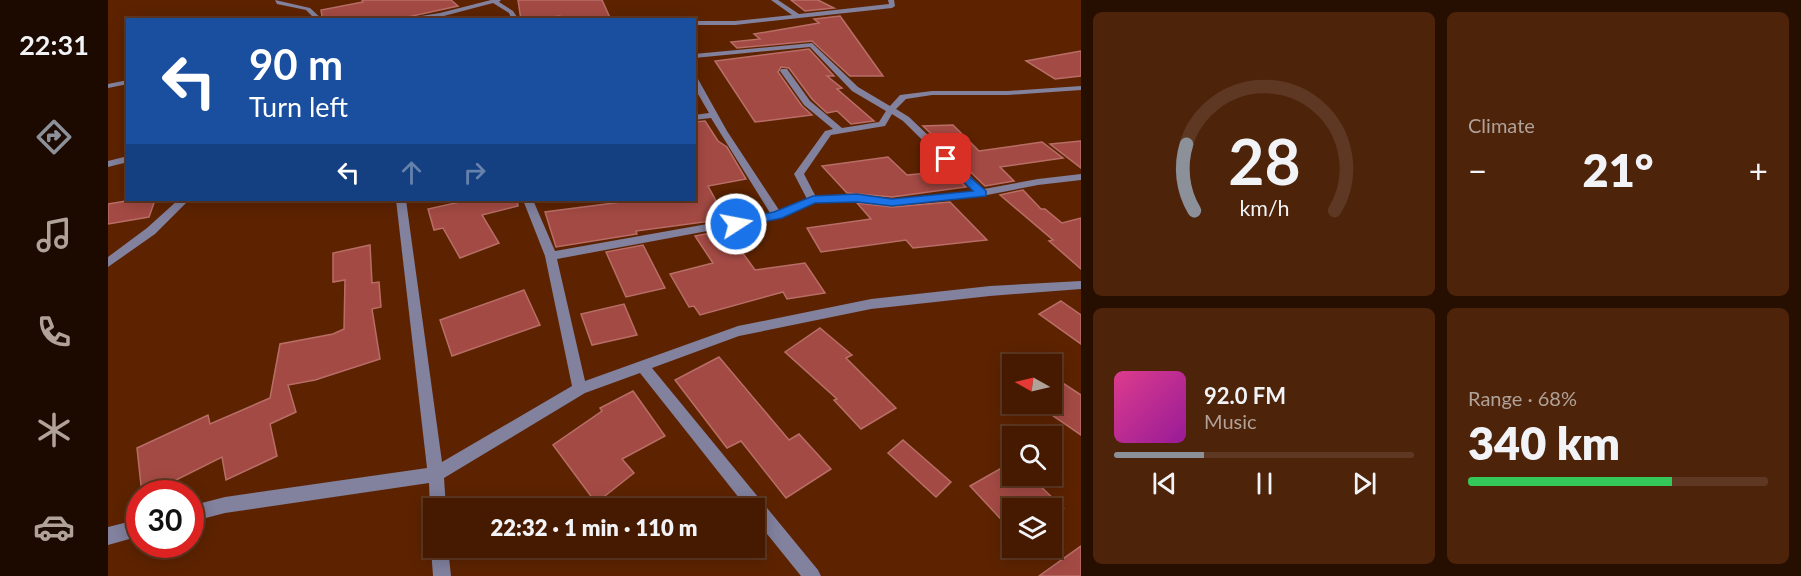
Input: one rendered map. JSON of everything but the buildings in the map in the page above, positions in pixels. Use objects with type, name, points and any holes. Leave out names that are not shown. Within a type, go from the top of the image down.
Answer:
[{"type":"street","points":[[278,0],[279,3],[308,9],[318,18]]},
{"type":"street","points":[[774,0],[796,15]]},
{"type":"street","points":[[696,23],[735,23],[872,9],[892,6],[891,0]]},
{"type":"street","points":[[415,18],[440,15],[496,1],[511,12],[515,18]]},
{"type":"street","points":[[696,56],[812,45],[855,89],[906,119],[982,193]]},
{"type":"street","points":[[784,71],[807,103],[838,129]]},
{"type":"street","points":[[108,86],[126,82]]},
{"type":"street","points":[[696,82],[777,215]]},
{"type":"street","points":[[813,200],[799,174],[828,133],[838,129],[882,124],[903,97],[932,93],[1026,92],[1081,88]]},
{"type":"street","points":[[696,118],[715,115]]},
{"type":"street","points":[[108,164],[126,160]]},
{"type":"street","points":[[551,256],[777,215],[813,200],[857,198],[892,202],[982,193],[1038,182],[1081,177]]},
{"type":"street","points":[[108,263],[151,231],[183,201]]},
{"type":"street","points":[[401,201],[437,498]]},
{"type":"street","points":[[528,201],[551,256],[580,389]]},
{"type":"street","points":[[204,510],[225,505],[435,474],[580,389],[738,331],[871,304],[990,291],[1081,285]]},
{"type":"street","points":[[642,366],[812,576]]},
{"type":"street","points":[[108,536],[126,531]]},
{"type":"street","points":[[441,558],[442,576]]},
{"type":"route","points":[[736,224],[777,215],[813,200],[857,198],[892,202],[982,193],[946,159]]}]
